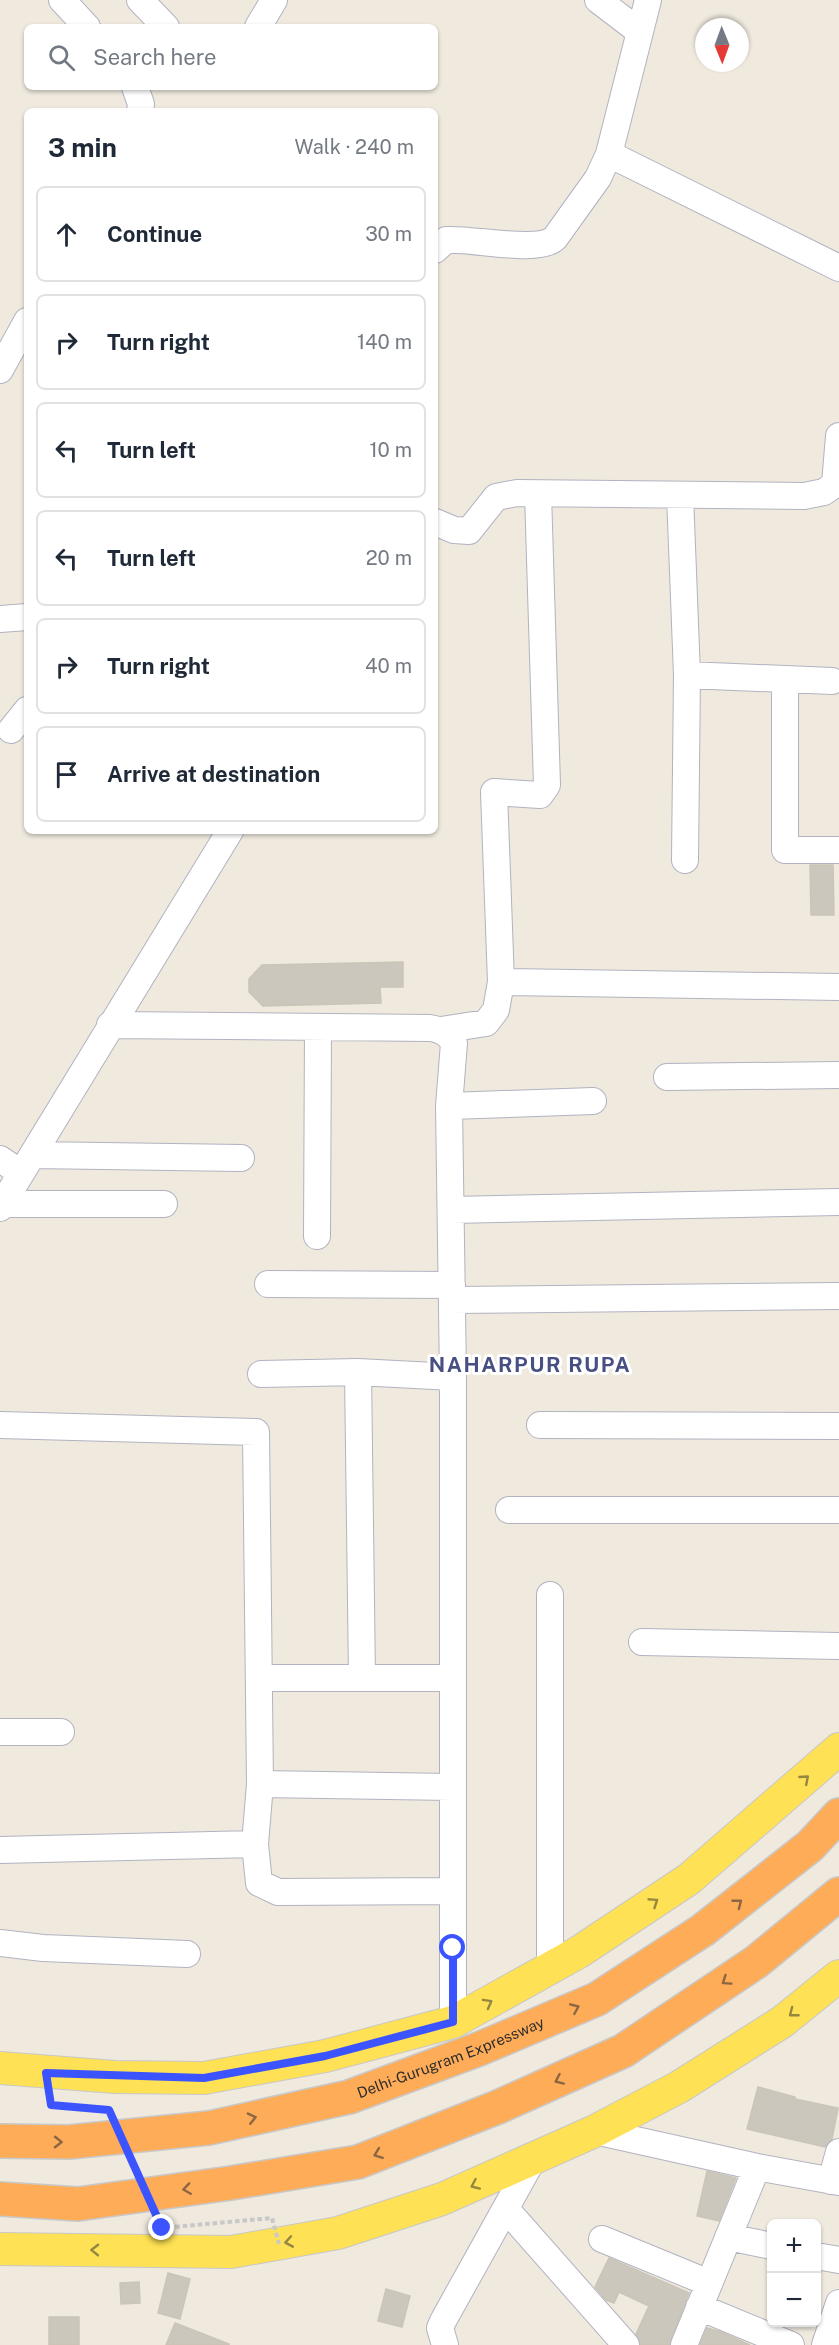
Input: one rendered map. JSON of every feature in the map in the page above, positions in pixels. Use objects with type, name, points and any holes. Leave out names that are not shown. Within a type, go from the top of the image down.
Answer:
[{"type":"highway","name":"Delhi-Gurugram Expressway","points":[[0,2141],[69,2142],[209,2128],[349,2097],[479,2049],[597,1999],[703,1930],[810,1846],[839,1815]]},
{"type":"highway","points":[[0,2199],[78,2204],[231,2183],[358,2162],[498,2107],[623,2051],[756,1962],[839,1894]]},
{"type":"main road","points":[[0,2068],[46,2073],[204,2078],[325,2056],[453,2022],[550,1969],[689,1879],[839,1749]]},
{"type":"main road","points":[[0,2249],[231,2252],[338,2233],[442,2199],[596,2132],[679,2087],[782,2022],[839,1976]]},
{"type":"street","points":[[62,0],[84,24]]},
{"type":"street","points":[[140,0],[163,24]]},
{"type":"street","points":[[260,24],[274,0]]},
{"type":"street","points":[[598,0],[640,32]]},
{"type":"street","points":[[438,247],[446,240],[461,239],[534,247],[550,244],[598,178],[609,154],[648,0]]},
{"type":"street","points":[[136,90],[140,108]]},
{"type":"street","points":[[609,154],[839,268]]},
{"type":"street","points":[[0,370],[24,326]]},
{"type":"street","points":[[438,523],[454,530],[469,531],[496,497],[538,494],[804,496],[824,492],[835,484],[839,436]]},
{"type":"street","points":[[110,1025],[441,1030],[486,1023],[496,1010],[501,982],[494,792],[540,795],[547,785],[538,494]]},
{"type":"street","points":[[680,495],[687,675],[685,860]]},
{"type":"street","points":[[0,619],[24,617]]},
{"type":"street","points":[[687,675],[832,681]]},
{"type":"street","points":[[785,679],[785,850],[839,856]]},
{"type":"street","points":[[11,730],[24,714]]},
{"type":"street","points":[[164,1204],[1,1206],[18,1163],[110,1025],[228,834]]},
{"type":"street","points":[[501,982],[839,987]]},
{"type":"street","points":[[317,1236],[318,1028]]},
{"type":"street","points":[[441,1030],[450,1035],[454,1043],[449,1106],[453,1377],[453,2022]]},
{"type":"street","points":[[667,1077],[839,1075]]},
{"type":"street","points":[[449,1106],[593,1101]]},
{"type":"street","points":[[18,1163],[241,1158]]},
{"type":"street","points":[[451,1210],[839,1202]]},
{"type":"street","points":[[268,1284],[452,1292],[839,1296]]},
{"type":"street","points":[[261,1374],[358,1372],[453,1377]]},
{"type":"street","points":[[358,1372],[362,1678]]},
{"type":"street","points":[[0,1425],[256,1432],[260,1784],[255,1844],[259,1883],[278,1892],[453,1891]]},
{"type":"street","points":[[540,1425],[839,1426]]},
{"type":"street","points":[[509,1510],[839,1510]]},
{"type":"street","points":[[550,1596],[550,1969]]},
{"type":"street","points":[[642,1642],[839,1646]]},
{"type":"street","points":[[259,1678],[452,1678]]},
{"type":"street","points":[[0,1732],[61,1732]]},
{"type":"street","points":[[260,1784],[452,1787]]},
{"type":"street","points":[[0,1850],[255,1844]]},
{"type":"street","points":[[0,1943],[43,1948],[187,1954]]},
{"type":"street","points":[[596,2132],[835,2182],[839,2152]]},
{"type":"street","points":[[445,2345],[441,2337],[443,2321],[532,2159]]},
{"type":"street","points":[[684,2345],[757,2167]]},
{"type":"street","points":[[506,2209],[626,2345]]},
{"type":"street","points":[[728,2237],[767,2245]]},
{"type":"street","points":[[602,2239],[709,2283]]},
{"type":"street","points":[[821,2257],[839,2260]]},
{"type":"street","points":[[825,2345],[839,2303]]},
{"type":"street","points":[[699,2307],[791,2345]]},
{"type":"path","points":[[46,2073],[51,2105],[109,2110],[162,2228],[272,2218],[279,2244]]},
{"type":"building","points":[[810,865],[833,865],[834,915],[811,915]]},
{"type":"building","points":[[403,962],[403,987],[380,987],[381,1003],[263,1006],[249,992],[249,979],[262,965]]},
{"type":"building","points":[[758,2087],[795,2097],[795,2099],[838,2108],[832,2139],[825,2147],[747,2129]]},
{"type":"building","points":[[707,2171],[736,2178],[719,2221],[697,2216]]},
{"type":"building","points":[[609,2258],[689,2293],[669,2345],[641,2345],[636,2334],[649,2306],[619,2292],[614,2303],[606,2300],[595,2287]]},
{"type":"building","points":[[168,2273],[190,2279],[180,2319],[158,2313]]},
{"type":"building","points":[[139,2282],[140,2303],[121,2304],[120,2283]]},
{"type":"building","points":[[386,2289],[410,2296],[402,2327],[378,2321]]},
{"type":"building","points":[[49,2317],[79,2317],[79,2345],[49,2345]]},
{"type":"building","points":[[175,2323],[229,2344],[229,2345],[166,2345]]},
{"type":"building","points":[[707,2328],[721,2332],[750,2345],[700,2345]]},
{"type":"district","name":"NAHARPUR RUPA","points":[[530,1365]]},
{"type":"route","points":[[162,2228],[109,2110],[51,2105],[46,2073],[115,2078],[204,2078],[325,2056],[453,2022],[453,1948]]}]
